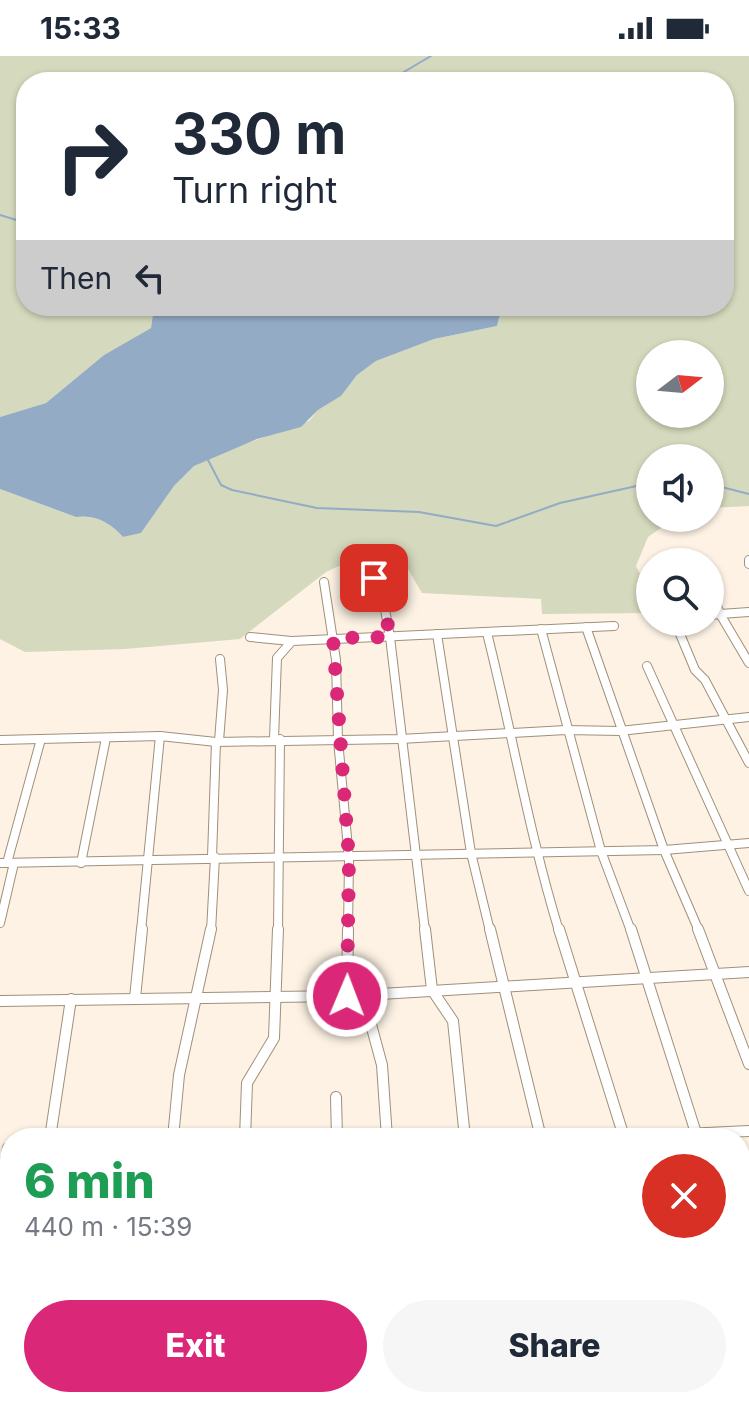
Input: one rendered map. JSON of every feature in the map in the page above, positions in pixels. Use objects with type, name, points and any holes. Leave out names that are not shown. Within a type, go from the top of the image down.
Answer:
[{"type":"street","points":[[374,578],[384,604],[390,637],[432,990],[453,1021],[464,1128]]},
{"type":"street","points":[[324,582],[333,638],[349,859],[347,996]]},
{"type":"street","points":[[724,613],[749,612]]},
{"type":"street","points":[[250,637],[292,641],[614,626]]},
{"type":"street","points":[[586,627],[664,850],[718,974],[749,1064]]},
{"type":"street","points":[[724,627],[749,663]]},
{"type":"street","points":[[541,629],[601,851],[649,978],[694,1128]]},
{"type":"street","points":[[487,633],[512,732],[535,853],[621,1128]]},
{"type":"street","points":[[437,634],[471,853],[539,1128]]},
{"type":"street","points":[[682,636],[722,718],[749,763]]},
{"type":"street","points":[[245,1128],[247,1083],[274,1038],[278,997],[281,855],[277,658],[292,641]]},
{"type":"street","points":[[174,1128],[179,1075],[200,998],[211,935],[218,741],[223,690],[220,659]]},
{"type":"street","points":[[647,666],[749,891]]},
{"type":"street","points":[[0,740],[160,736],[218,741],[400,739],[566,730],[620,731],[749,717]]},
{"type":"street","points":[[135,998],[160,736]]},
{"type":"street","points":[[81,863],[106,738]]},
{"type":"street","points":[[0,923],[7,863],[41,739]]},
{"type":"street","points":[[7,863],[281,855],[349,859],[471,853],[664,850],[749,843]]},
{"type":"street","points":[[0,1001],[347,996],[749,972]]},
{"type":"street","points":[[363,995],[380,1039],[385,1069],[387,1128]]},
{"type":"street","points":[[52,1128],[71,999]]},
{"type":"street","points":[[336,1097],[337,1128]]},
{"type":"green space","points":[[0,56],[749,56],[749,506],[724,507],[724,444],[636,444],[636,532],[655,532],[648,537],[643,548],[636,548],[636,613],[542,614],[541,599],[422,593],[408,569],[343,564],[326,572],[240,639],[125,649],[25,652],[0,639],[0,489],[76,517],[102,521],[123,537],[141,533],[174,486],[194,466],[228,450],[309,421],[318,410],[341,396],[357,375],[376,361],[434,339],[497,326],[500,316],[734,316],[734,72],[16,72],[16,316],[153,316],[151,328],[104,355],[46,403],[0,417]]},
{"type":"water","points":[[153,316],[500,316],[497,326],[434,339],[376,361],[357,375],[341,396],[318,410],[301,427],[257,439],[194,466],[174,486],[141,533],[123,537],[102,521],[76,517],[0,489],[0,417],[46,403],[104,355],[151,328]]},
{"type":"waterway","points":[[404,72],[431,56]]},
{"type":"waterway","points":[[0,215],[16,220]]},
{"type":"waterway","points":[[208,460],[221,485],[232,490],[317,508],[419,512],[496,526],[560,503],[636,486]]},
{"type":"waterway","points":[[724,488],[749,494]]},
{"type":"route","points":[[347,996],[349,859],[333,638],[390,637],[384,604],[374,578]]}]
